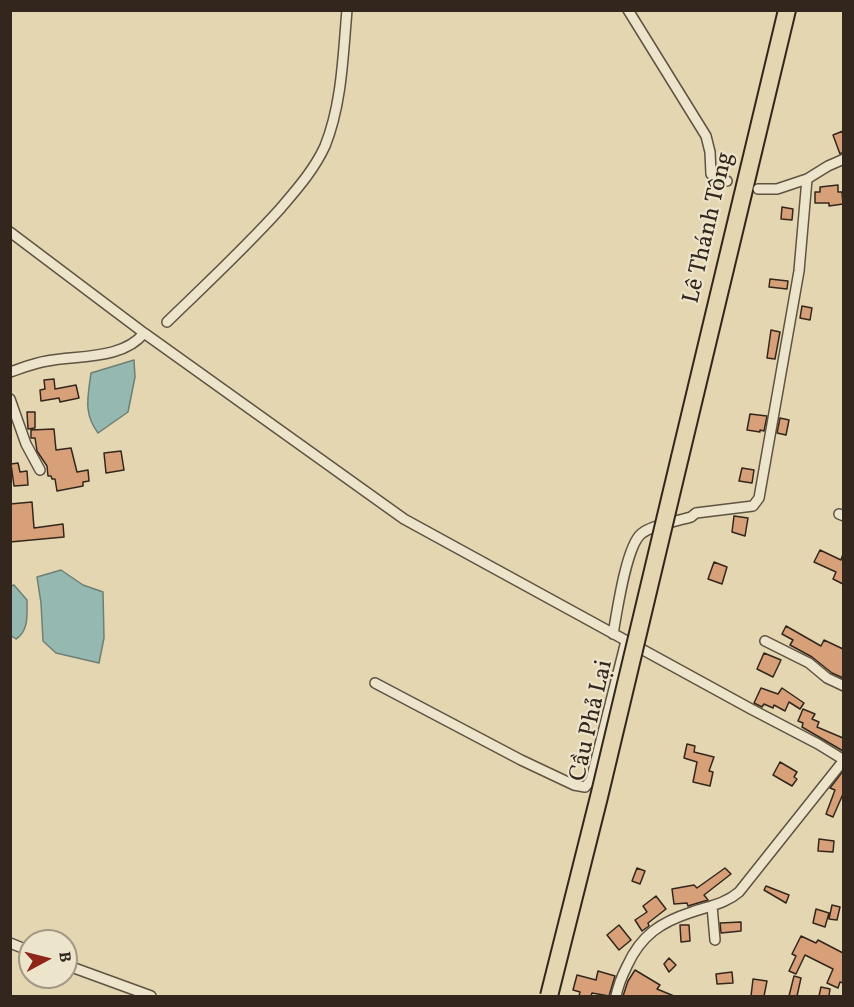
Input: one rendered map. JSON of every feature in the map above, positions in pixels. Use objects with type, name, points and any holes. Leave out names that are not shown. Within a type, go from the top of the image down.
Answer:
[{"type":"highway","name":"Lê Thánh Tông","points":[[680,457],[787,10]]},
{"type":"highway","name":"Cầu Phả Lại","points":[[549,996],[680,457]]},
{"type":"street","points":[[166,322],[253,239],[303,182],[317,161],[331,127],[347,10]]},
{"type":"street","points":[[628,10],[706,136],[710,152],[711,174],[727,181]]},
{"type":"street","points":[[758,189],[777,189],[807,179],[843,159]]},
{"type":"street","points":[[613,633],[632,547],[640,534],[691,517],[696,513],[753,506],[759,498],[799,272],[807,179]]},
{"type":"street","points":[[10,232],[144,333],[404,519],[843,760],[739,892],[723,903],[662,924],[648,934],[634,949],[616,996]]},
{"type":"street","points":[[10,372],[46,361],[96,354],[130,346],[144,333]]},
{"type":"street","points":[[10,399],[26,444],[40,470]]},
{"type":"street","points":[[375,683],[521,760],[585,787],[591,780],[626,641]]},
{"type":"street","points":[[765,641],[808,663],[827,678],[843,686]]},
{"type":"street","points":[[712,906],[716,940]]},
{"type":"street","points":[[78,969],[151,996]]},
{"type":"water","points":[[134,360],[135,377],[128,412],[98,433],[88,412],[91,373]]},
{"type":"water","points":[[61,570],[83,585],[103,592],[104,638],[99,663],[56,653],[43,641],[37,577]]},
{"type":"water","points":[[14,585],[27,600],[25,627],[16,639],[10,635],[11,586]]},
{"type":"building","points":[[843,131],[843,152],[840,154],[833,135]]},
{"type":"building","points":[[838,185],[838,192],[842,192],[843,204],[829,206],[829,203],[815,203],[815,192],[820,192],[820,187]]},
{"type":"building","points":[[782,207],[793,209],[792,220],[781,219]]},
{"type":"building","points":[[770,279],[788,281],[787,289],[769,287]]},
{"type":"building","points":[[802,306],[812,308],[810,320],[800,318]]},
{"type":"building","points":[[771,330],[780,332],[775,359],[767,358]]},
{"type":"building","points":[[54,379],[55,389],[76,385],[79,398],[60,402],[59,398],[41,401],[40,390],[45,389],[44,380]]},
{"type":"building","points":[[27,412],[35,412],[35,428],[28,429]]},
{"type":"building","points":[[750,414],[767,416],[764,431],[747,430]]},
{"type":"building","points":[[780,418],[789,420],[786,435],[777,433]]},
{"type":"building","points":[[54,429],[56,450],[71,448],[77,472],[88,470],[89,481],[83,482],[83,486],[57,491],[55,479],[48,476],[47,466],[37,451],[35,438],[31,438],[31,430]]},
{"type":"building","points":[[121,451],[124,470],[106,473],[104,453]]},
{"type":"building","points":[[18,463],[20,472],[27,471],[28,485],[14,486],[11,464]]},
{"type":"building","points":[[742,468],[754,470],[752,483],[739,481]]},
{"type":"building","points":[[32,502],[34,528],[63,524],[64,537],[10,542],[10,504]]},
{"type":"building","points":[[734,516],[748,518],[745,536],[732,532]]},
{"type":"building","points":[[820,550],[841,560],[843,554],[843,584],[833,579],[836,572],[814,562]]},
{"type":"building","points":[[714,562],[727,567],[722,584],[708,579]]},
{"type":"building","points":[[786,626],[821,646],[824,640],[843,649],[843,678],[790,645],[793,640],[782,634]]},
{"type":"building","points":[[764,653],[781,660],[773,677],[757,669]]},
{"type":"building","points":[[761,688],[778,694],[782,688],[804,703],[800,709],[789,702],[785,711],[774,705],[773,708],[764,704],[762,707],[754,703]]},
{"type":"building","points":[[803,709],[815,714],[812,719],[819,722],[817,727],[843,738],[843,751],[802,727],[803,723],[798,721]]},
{"type":"building","points":[[687,744],[695,746],[694,752],[714,757],[709,771],[713,772],[710,786],[693,782],[697,762],[684,758]]},
{"type":"building","points":[[780,762],[797,772],[794,777],[797,779],[792,786],[773,775]]},
{"type":"building","points":[[843,771],[843,794],[833,817],[826,814],[835,790],[830,788]]},
{"type":"building","points":[[819,839],[834,841],[833,852],[818,851]]},
{"type":"building","points":[[637,868],[645,871],[640,884],[632,881]]},
{"type":"building","points":[[725,868],[731,874],[704,895],[708,900],[688,906],[687,903],[674,904],[672,889],[694,885],[697,888]]},
{"type":"building","points":[[766,886],[789,895],[786,903],[764,890]]},
{"type":"building","points":[[656,896],[666,909],[648,923],[649,926],[642,931],[635,920],[647,912],[643,906]]},
{"type":"building","points":[[832,905],[840,907],[837,920],[829,919]]},
{"type":"building","points":[[816,909],[829,913],[825,927],[813,923]]},
{"type":"building","points":[[741,922],[741,931],[721,933],[720,923]]},
{"type":"building","points":[[619,925],[631,940],[619,950],[607,935]]},
{"type":"building","points":[[680,925],[689,925],[690,941],[681,942]]},
{"type":"building","points":[[801,936],[816,943],[818,940],[843,953],[843,983],[840,982],[838,988],[827,983],[833,969],[805,955],[796,974],[789,971],[796,956],[792,954]]},
{"type":"building","points":[[669,958],[676,965],[669,972],[664,964]]},
{"type":"building","points":[[635,970],[660,985],[657,989],[674,996],[623,996]]},
{"type":"building","points":[[598,971],[615,976],[609,996],[592,993],[591,996],[579,996],[580,992],[573,990],[577,975],[596,980]]},
{"type":"building","points":[[732,972],[733,983],[717,984],[716,974]]},
{"type":"building","points":[[794,976],[801,978],[797,996],[789,996]]},
{"type":"building","points":[[753,979],[767,981],[764,996],[751,996]]},
{"type":"building","points":[[821,987],[830,989],[829,996],[819,996]]}]
